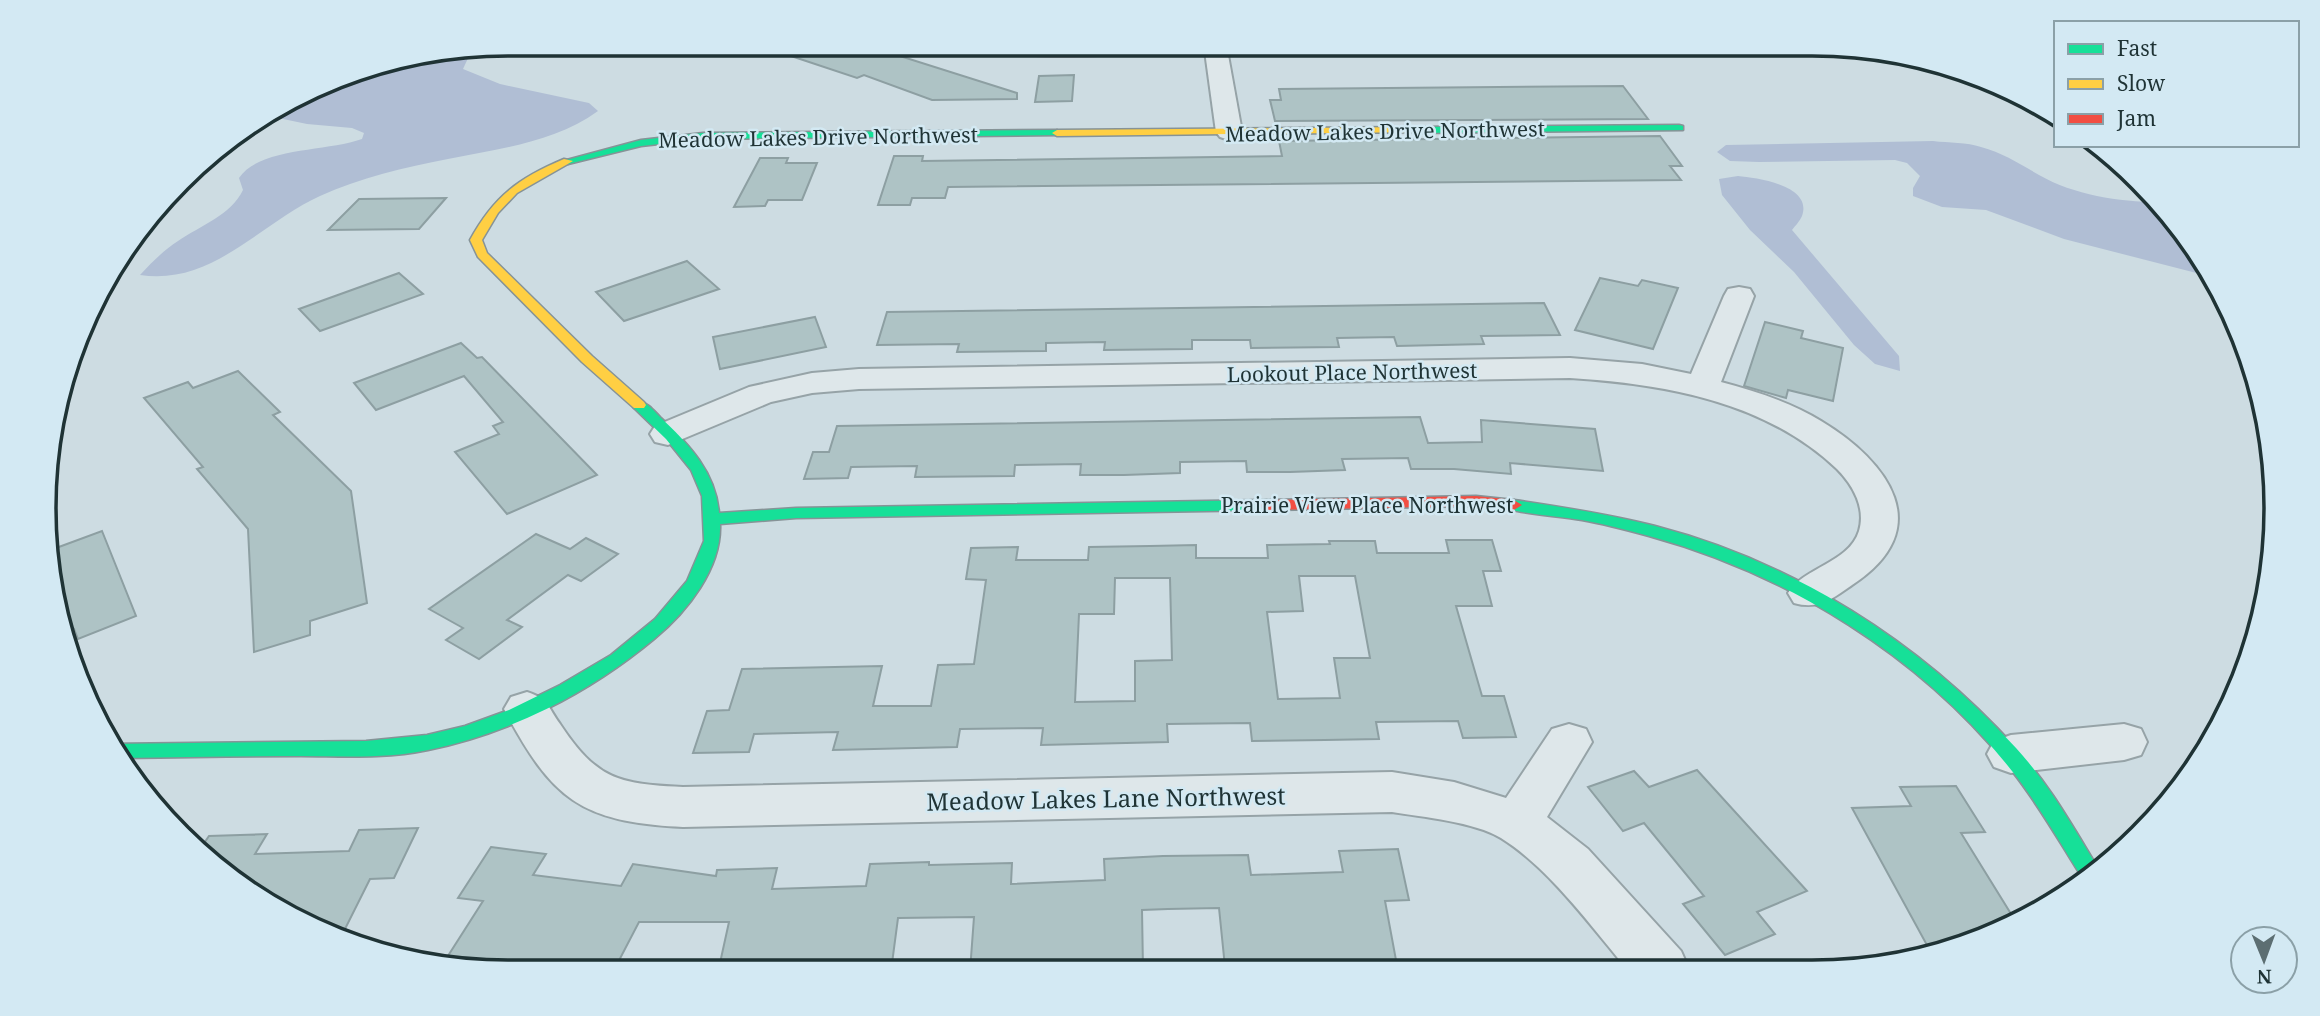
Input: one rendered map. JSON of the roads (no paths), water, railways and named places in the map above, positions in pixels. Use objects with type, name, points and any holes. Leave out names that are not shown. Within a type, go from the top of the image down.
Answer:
[{"type":"street","points":[[1217,56],[1229,132]]},
{"type":"street","name":"Meadow Lakes Drive Northwest","points":[[126,750],[396,746],[442,740],[482,728],[576,685],[609,665],[674,612],[692,587],[705,561],[712,519],[710,497],[704,483],[668,434],[586,358],[482,254],[476,240],[480,226],[489,212],[522,184],[594,153],[670,138],[1679,128]]},
{"type":"street","points":[[1702,387],[1739,296]]},
{"type":"street","name":"Lookout Place Northwest","points":[[668,434],[761,394],[812,383],[859,379],[1570,368],[1663,377],[1702,387],[1786,417],[1818,433],[1861,471],[1876,495],[1880,508],[1880,528],[1872,545],[1850,568],[1809,593]]},
{"type":"street","name":"Prairie View Place Northwest","points":[[712,519],[810,513],[1476,501],[1537,506],[1604,517],[1663,533],[1731,558],[1809,593],[1927,672],[1964,704],[2011,754],[2087,867]]},
{"type":"street","name":"Meadow Lakes Lane Northwest","points":[[527,709],[542,738],[586,788],[626,803],[683,807],[1392,792],[1454,802],[1517,822],[1570,865],[1654,960]]},
{"type":"street","points":[[1517,822],[1569,742]]},
{"type":"street","points":[[2011,754],[2124,742]]}]
